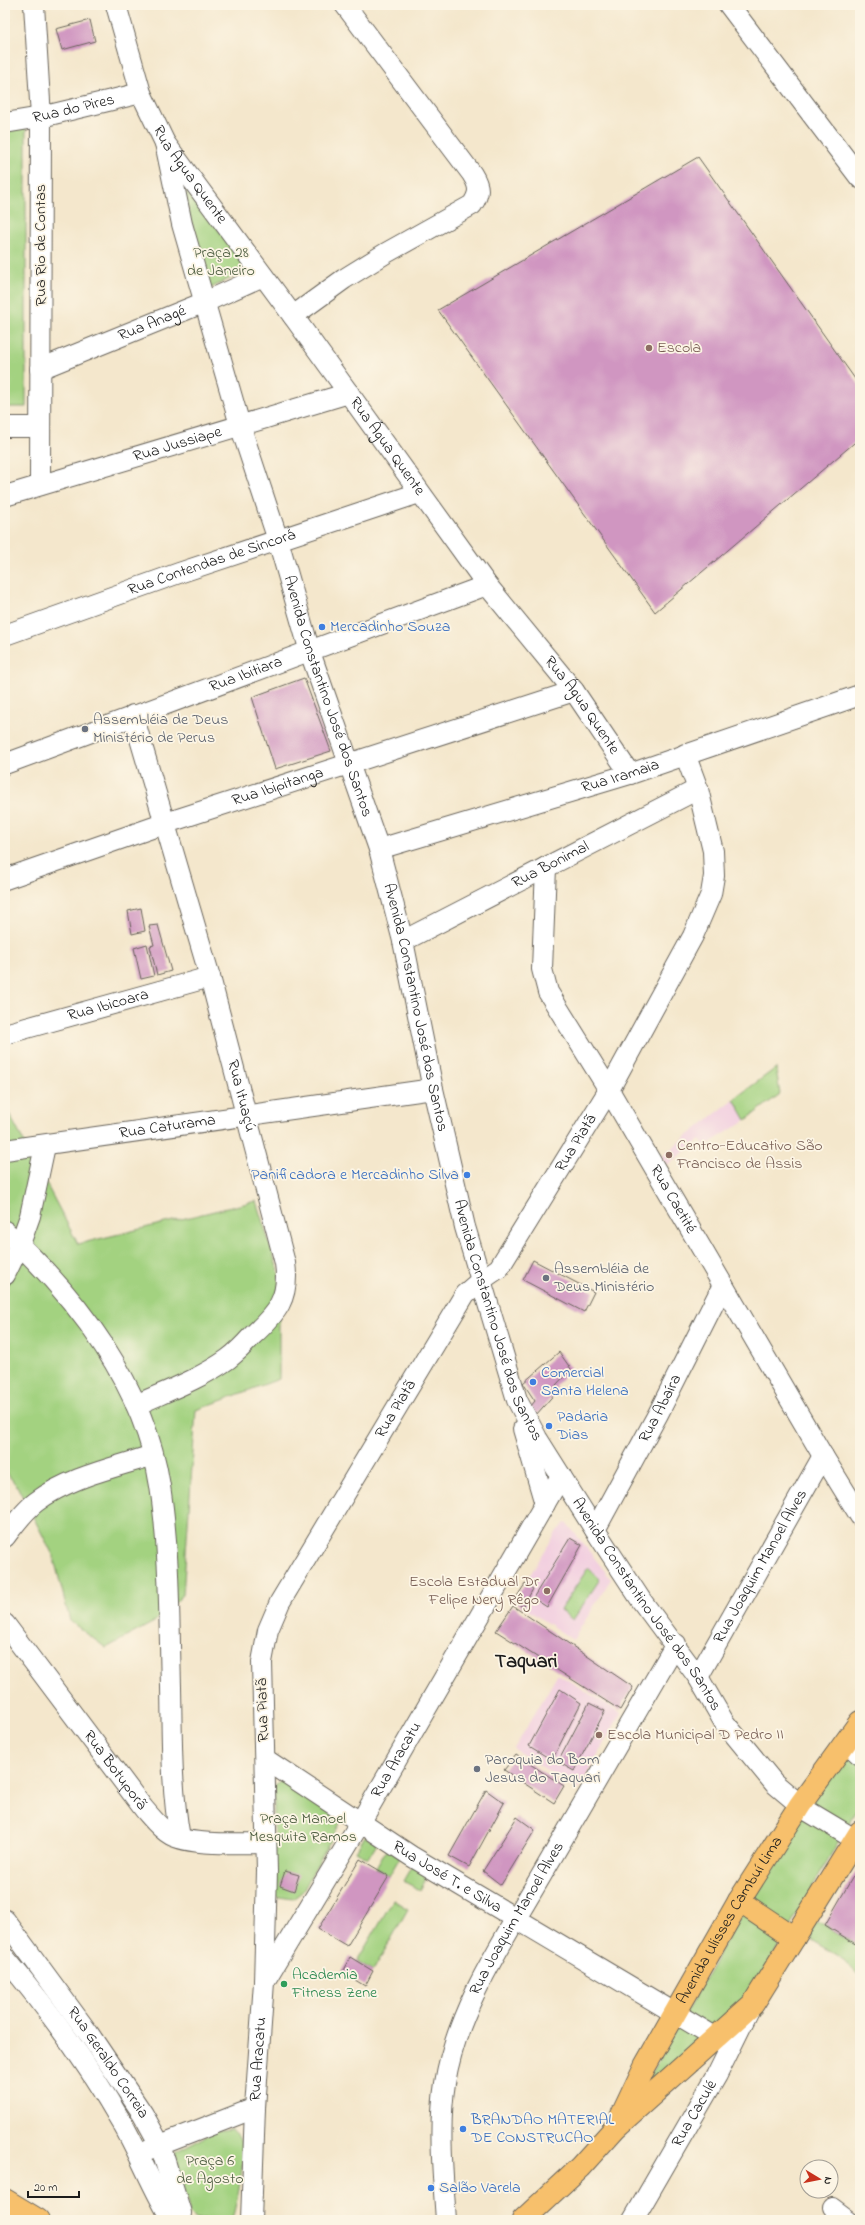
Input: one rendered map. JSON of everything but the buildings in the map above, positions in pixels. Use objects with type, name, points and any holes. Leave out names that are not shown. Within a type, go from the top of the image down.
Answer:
[{"type":"main road","name":"Avenida Ulisses Cambuí Lima","points":[[616,2127],[645,2066],[739,1901],[800,1805],[853,1749],[860,1722]]},
{"type":"main road","name":"Avenida Ulisses Cambuí Lima","points":[[523,2220],[580,2166],[616,2127],[752,2004],[858,1836]]},
{"type":"main road","points":[[739,1901],[794,1938]]},
{"type":"main road","points":[[5,2200],[38,2220]]},
{"type":"street","name":"Rua Rio de Contas","points":[[34,5],[41,117],[40,485]]},
{"type":"street","name":"Rua Água Quente","points":[[116,5],[142,93],[150,115],[165,143],[349,393],[419,493],[488,585],[574,691],[630,774]]},
{"type":"street","points":[[293,316],[344,279],[380,256],[472,205],[478,196],[480,189],[472,174],[345,5]]},
{"type":"street","points":[[729,5],[858,173]]},
{"type":"street","name":"Rua do Pires","points":[[5,123],[41,117],[142,93]]},
{"type":"street","name":"Avenida Constantino José dos Santos","points":[[165,143],[182,224],[240,425],[278,540],[310,652],[379,849],[403,941],[433,1089],[480,1280],[510,1382],[523,1413],[561,1476],[641,1600],[676,1644],[698,1677],[724,1722],[774,1783],[800,1805],[824,1822],[858,1836]]},
{"type":"street","name":"Rua Anagé","points":[[40,369],[205,302],[263,276]]},
{"type":"street","name":"Rua Jussiape","points":[[5,496],[349,393]]},
{"type":"street","points":[[5,427],[39,427]]},
{"type":"street","name":"Rua Contendas de Sincorá","points":[[5,635],[179,573],[419,493]]},
{"type":"street","name":"Rua Ibitiara","points":[[5,764],[133,715],[310,652],[488,585]]},
{"type":"street","name":"Rua Ibipitanga","points":[[5,879],[166,823],[574,691]]},
{"type":"street","name":"Rua Iramaia","points":[[379,849],[630,774],[860,695]]},
{"type":"street","name":"Rua Ituaçú","points":[[133,715],[166,823],[210,977],[286,1263],[286,1289],[282,1303],[271,1318],[229,1358],[207,1373],[136,1405]]},
{"type":"street","name":"Rua Piatã","points":[[264,1982],[266,1843],[262,1662],[268,1630],[280,1602],[465,1294],[480,1280],[499,1268],[609,1090],[693,936],[711,894],[714,876],[713,851],[698,790],[685,754]]},
{"type":"street","name":"Rua Bonimal","points":[[403,941],[698,790]]},
{"type":"street","name":"Rua Caetité","points":[[546,867],[542,969],[548,992],[609,1090],[823,1456],[860,1516]]},
{"type":"street","name":"Rua Ibicoara","points":[[5,1034],[210,977]]},
{"type":"street","name":"Rua Caturama","points":[[5,1150],[45,1146],[433,1089]]},
{"type":"street","points":[[5,1275],[20,1244],[30,1216],[45,1146]]},
{"type":"street","points":[[5,1231],[20,1244],[88,1320],[114,1359],[136,1405],[153,1455],[160,1485],[166,1550],[174,1795],[180,1838]]},
{"type":"street","name":"Rua Abaíra","points":[[595,1530],[658,1414],[723,1285]]},
{"type":"street","points":[[523,1413],[523,1430],[545,1504]]},
{"type":"street","points":[[5,1537],[35,1503],[54,1490],[74,1481],[153,1455]]},
{"type":"street","name":"Rua Joaquim Manoel Alves","points":[[698,1677],[823,1456]]},
{"type":"street","name":"Rua Aracatu","points":[[251,2220],[255,2108],[264,1982],[360,1823],[561,1476]]},
{"type":"street","name":"Rua Botuporã","points":[[5,1624],[144,1809],[161,1828],[170,1835],[204,1842],[266,1843]]},
{"type":"street","name":"Rua Joaquim Manoel Alves","points":[[446,2220],[442,2128],[444,2084],[454,2045],[467,2012],[515,1920],[676,1644]]},
{"type":"street","name":"Rua José T. e Silva","points":[[265,1760],[360,1823],[515,1920],[715,2037]]},
{"type":"street","name":"Rua Geraldo Correia","points":[[5,1920],[89,2034],[143,2114],[160,2145],[181,2213],[180,2220]]},
{"type":"street","name":"Rua Geraldo Correia","points":[[5,1958],[66,2034],[123,2123],[172,2220]]},
{"type":"street","name":"Rua Caculé","points":[[633,2220],[716,2075],[752,2004]]},
{"type":"street","points":[[138,2153],[255,2108]]},
{"type":"street","points":[[832,2208],[848,2220]]},
{"type":"shaded area","points":[[734,1099],[746,1120],[705,1146],[700,1140],[667,1165],[661,1157]]},
{"type":"shaded area","points":[[566,1522],[611,1579],[573,1640],[514,1601],[557,1531]]},
{"type":"shaded area","points":[[558,1674],[621,1713],[578,1790],[514,1749]]},
{"type":"green space","points":[[26,128],[26,407],[5,407],[5,129]]},
{"type":"green space","name":"Praça 28 de Janeiro","points":[[182,187],[201,207],[249,269],[209,289]]},
{"type":"green space","points":[[776,1068],[780,1094],[746,1120],[734,1099]]},
{"type":"green space","points":[[5,1106],[78,1244],[256,1201],[279,1273],[279,1379],[196,1410],[183,1595],[154,1622],[106,1648],[70,1621],[53,1555],[17,1486],[5,1471]]},
{"type":"green space","points":[[588,1568],[600,1579],[573,1620],[560,1610]]},
{"type":"green space","points":[[860,1737],[860,1804],[752,1992],[683,2055],[643,2087],[779,1848]]},
{"type":"green space","name":"Praça Manoel Mesquita Ramos","points":[[282,1780],[343,1818],[303,1891],[293,1899],[279,1897],[274,1894],[274,1790],[276,1785]]},
{"type":"green space","points":[[365,1836],[377,1843],[368,1858],[356,1851]]},
{"type":"green space","points":[[387,1849],[400,1857],[389,1876],[376,1868]]},
{"type":"green space","points":[[413,1864],[429,1873],[420,1890],[403,1881]]},
{"type":"green space","points":[[393,1900],[408,1909],[373,1971],[357,1961]]},
{"type":"green space","points":[[816,1922],[860,1947],[860,1978],[839,1956],[812,1940],[810,1931]]},
{"type":"green space","name":"Praça 6 de Agosto","points":[[230,2129],[239,2138],[243,2159],[232,2220],[196,2220],[189,2214],[175,2152],[215,2131]]},
{"type":"place","name":"Escola","points":[[649,348]]},
{"type":"place","name":"Mercadinho Souza","points":[[322,627]]},
{"type":"place","name":"Assembléia de Deus Ministério de Perus","points":[[85,729]]},
{"type":"place","name":"Centro-Educativo São Francisco de Assis","points":[[669,1155]]},
{"type":"place","name":"Panificadora e Mercadinho Silva","points":[[467,1175]]},
{"type":"place","name":"Assembléia de Deus Ministério","points":[[546,1278]]},
{"type":"place","name":"Comercial Santa Helena","points":[[533,1382]]},
{"type":"place","name":"Padaria Dias","points":[[549,1426]]},
{"type":"place","name":"Escola Estadual Dr Felipe Nery Rêgo","points":[[547,1591]]},
{"type":"place","name":"Escola Municipal D Pedro II","points":[[599,1735]]},
{"type":"place","name":"Paroquia do Bom Jesus do Taquari","points":[[477,1769]]},
{"type":"place","name":"Academia Fitness Zene","points":[[284,1984]]},
{"type":"place","name":"BRANDAO MATERIAL DE CONSTRUCAO","points":[[463,2129]]},
{"type":"place","name":"Salão Varela","points":[[431,2188]]},
{"type":"district","name":"Taquari","points":[[526,1662]]}]
